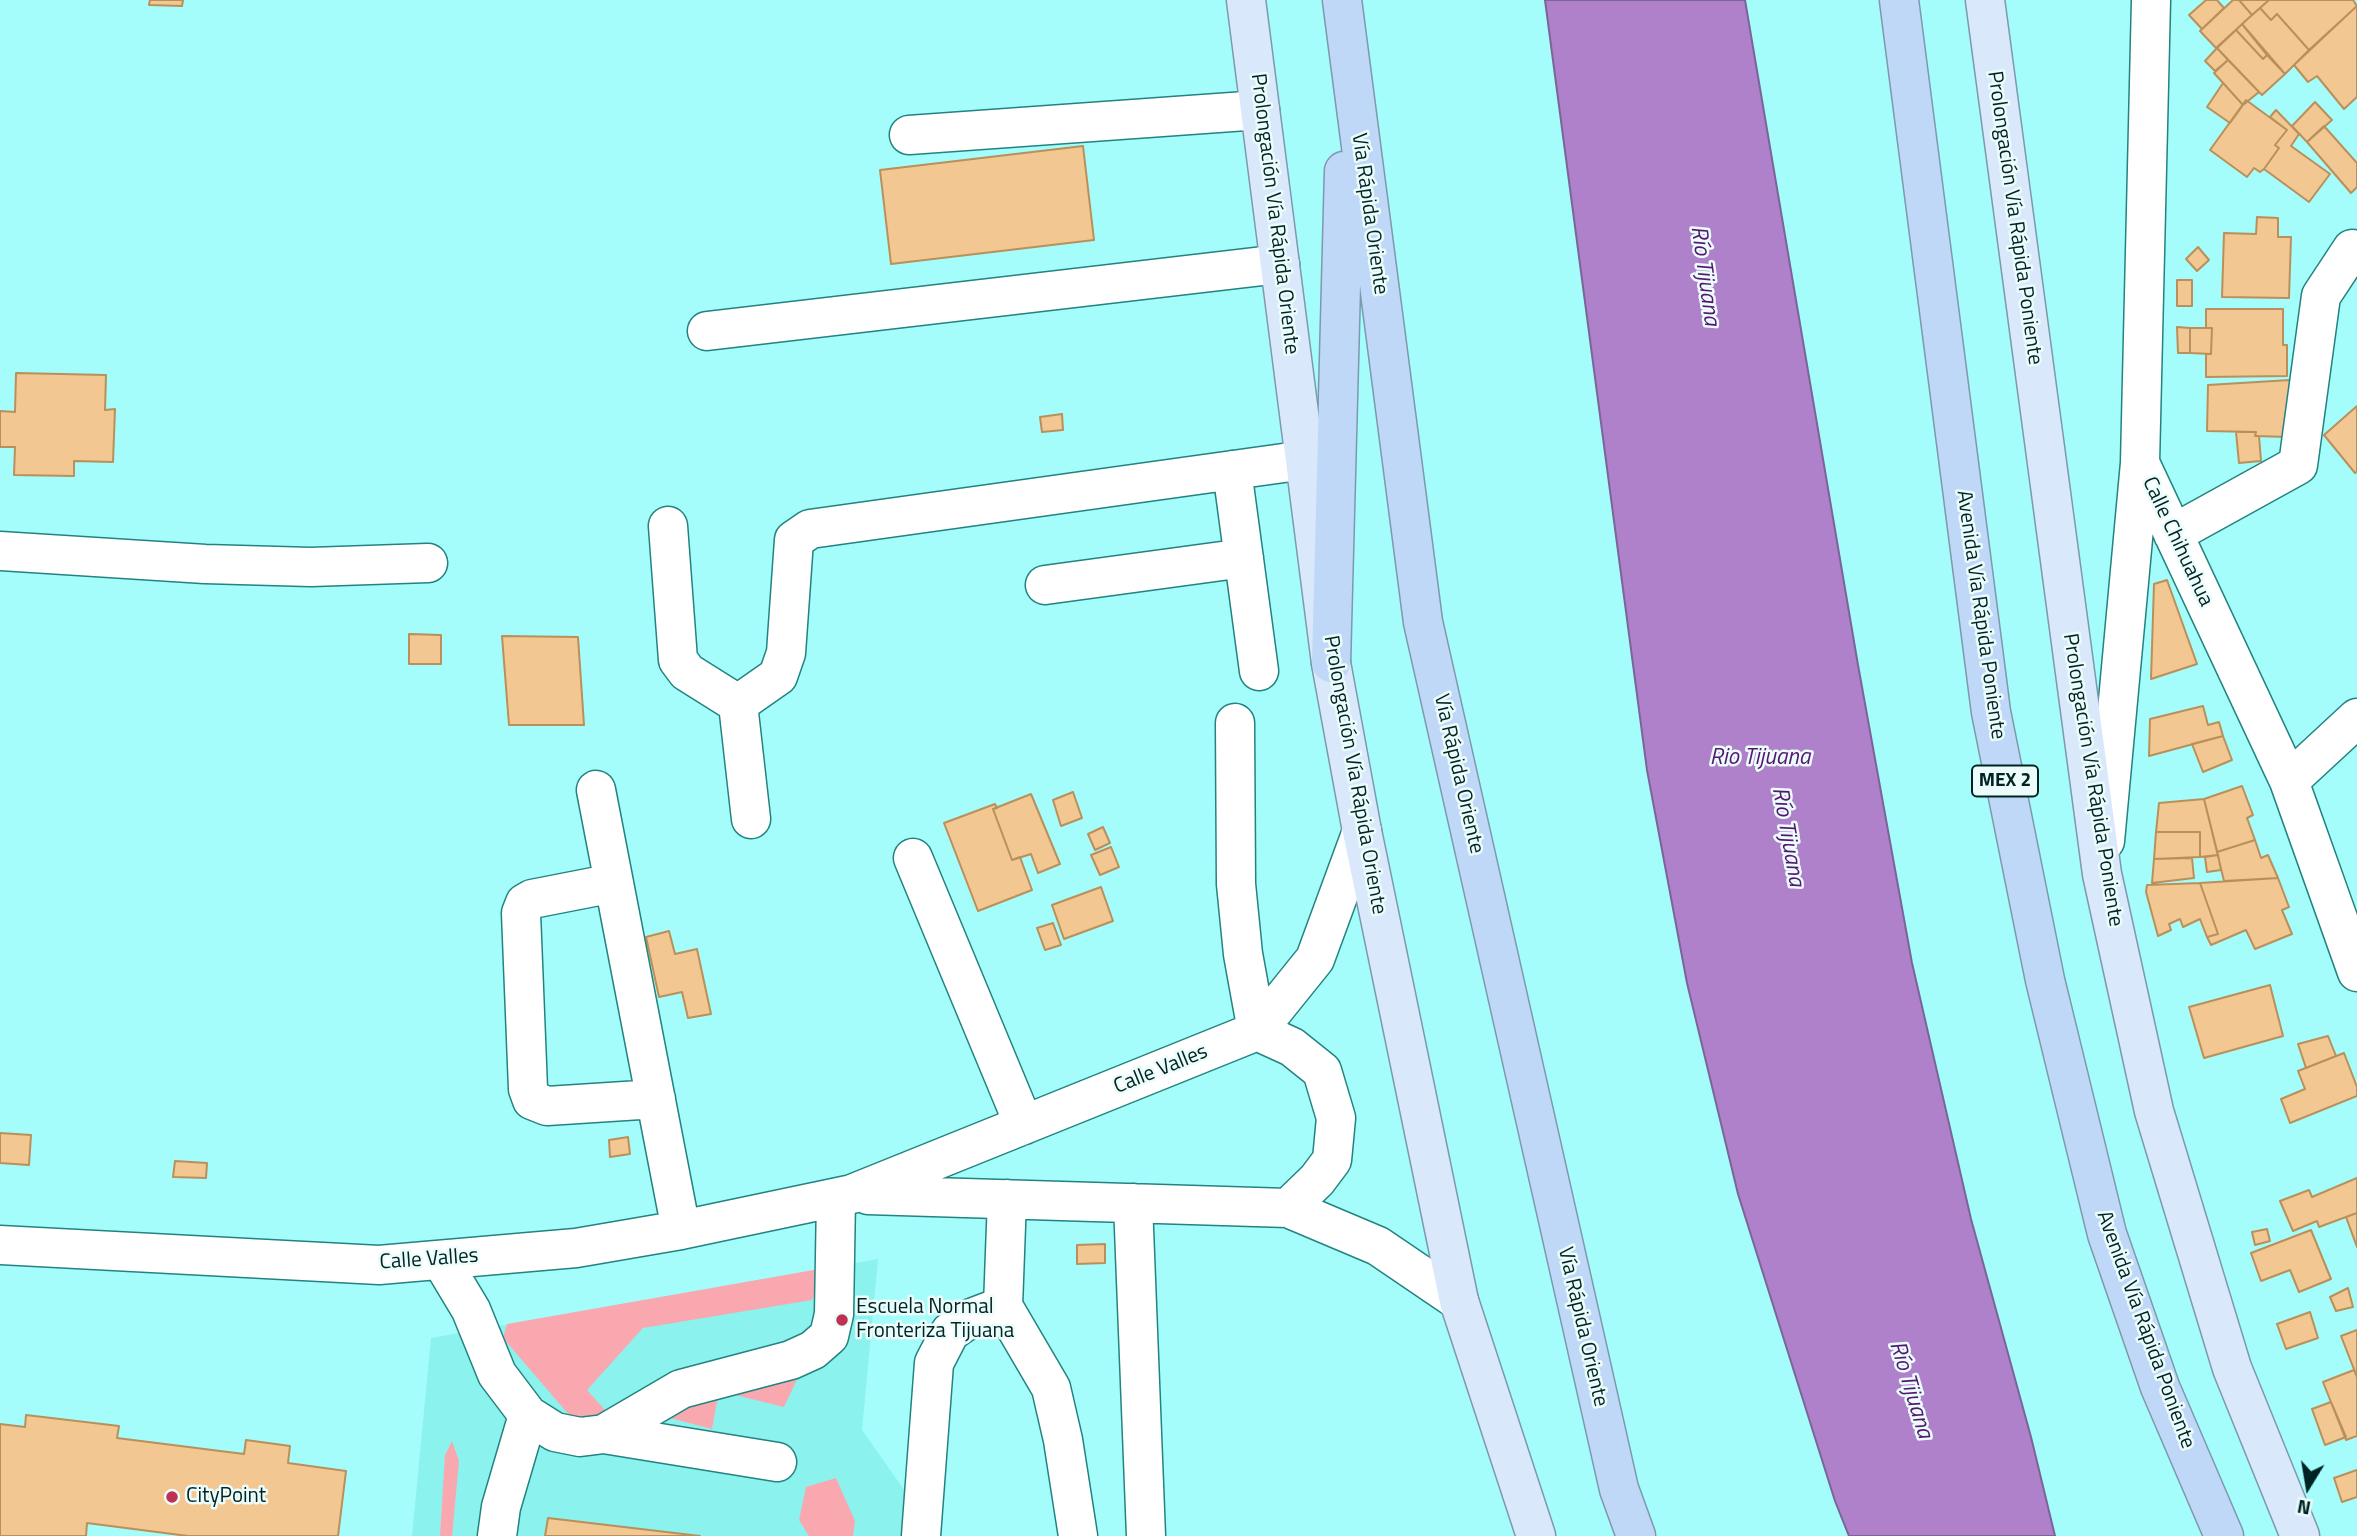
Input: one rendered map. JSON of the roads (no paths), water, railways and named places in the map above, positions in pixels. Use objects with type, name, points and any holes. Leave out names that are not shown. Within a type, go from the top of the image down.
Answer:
[{"type":"highway","name":"Vía Rápida Oriente","points":[[1342,0],[1423,622],[1619,1489],[1636,1536]]},
{"type":"highway","name":"Avenida Vía Rápida Poniente","points":[[1899,0],[1991,712],[2045,980],[2107,1234],[2161,1387],[2224,1536]]},
{"type":"highway","points":[[1331,663],[1348,53]]},
{"type":"main road","name":"Prolongación Vía Rápida Oriente","points":[[1246,0],[1331,663],[1362,831],[1459,1301],[1536,1536]]},
{"type":"main road","name":"Prolongación Vía Rápida Poniente","points":[[1985,0],[2102,874],[2158,1124],[2232,1367],[2300,1536]]},
{"type":"street","name":"Calle Chihuahua","points":[[2151,0],[2140,463],[2289,781],[2357,972]]},
{"type":"street","points":[[909,135],[1260,110]]},
{"type":"street","points":[[2173,534],[2298,465],[2320,296],[2352,248]]},
{"type":"street","points":[[708,331],[1280,264]]},
{"type":"street","points":[[738,704],[778,676],[786,653],[794,540],[810,529],[1305,460]]},
{"type":"street","points":[[2102,874],[2140,463]]},
{"type":"street","points":[[1232,470],[1259,671]]},
{"type":"street","points":[[668,526],[678,660],[687,672],[738,704]]},
{"type":"street","points":[[0,551],[205,564],[311,567],[429,563]]},
{"type":"street","points":[[1045,586],[1244,558]]},
{"type":"street","points":[[738,704],[751,819]]},
{"type":"street","points":[[2289,781],[2357,718]]},
{"type":"street","points":[[1235,723],[1236,884],[1243,954],[1257,1031],[1292,1046],[1322,1071],[1336,1118],[1332,1160],[1317,1180],[1288,1208]]},
{"type":"street","points":[[596,790],[681,1230]]},
{"type":"street","name":"Calle Valles","points":[[0,1245],[379,1265],[576,1248],[844,1197],[1257,1031],[1315,959],[1362,831]]},
{"type":"street","points":[[913,858],[1024,1125]]},
{"type":"street","points":[[614,883],[532,899],[525,903],[522,913],[528,1089],[532,1100],[547,1106],[656,1099]]},
{"type":"street","points":[[604,1433],[681,1389],[791,1360],[813,1350],[829,1336],[834,1314],[844,1197]]},
{"type":"street","name":"Calle Valles","points":[[844,1197],[1288,1208],[1378,1246],[1459,1301]]},
{"type":"street","points":[[1007,1199],[1003,1306],[1051,1388],[1063,1440],[1078,1536]]},
{"type":"street","points":[[1133,1203],[1146,1536]]},
{"type":"street","points":[[441,1260],[471,1310],[497,1374],[528,1415],[555,1432],[580,1437],[604,1433],[777,1462]]},
{"type":"street","points":[[921,1536],[934,1363],[950,1332],[969,1319],[1003,1306]]},
{"type":"street","points":[[498,1536],[500,1507],[528,1415]]},
{"type":"water","name":"Rio Tijuana","points":[[1545,0],[1745,0],[1858,665],[1912,963],[1971,1219],[2031,1437],[2055,1536],[1849,1536],[1835,1501],[1738,1194],[1687,983],[1647,770]]},
{"type":"place","name":"Escuela Normal Fronteriza Tijuana","points":[[842,1320]]},
{"type":"place","name":"CityPoint","points":[[172,1497]]},
{"type":"water label","name":"Río Tijuana","points":[[1704,276]]},
{"type":"water label","name":"Río Tijuana","points":[[1787,837]]},
{"type":"water label","name":"Río Tijuana","points":[[1910,1390]]}]
